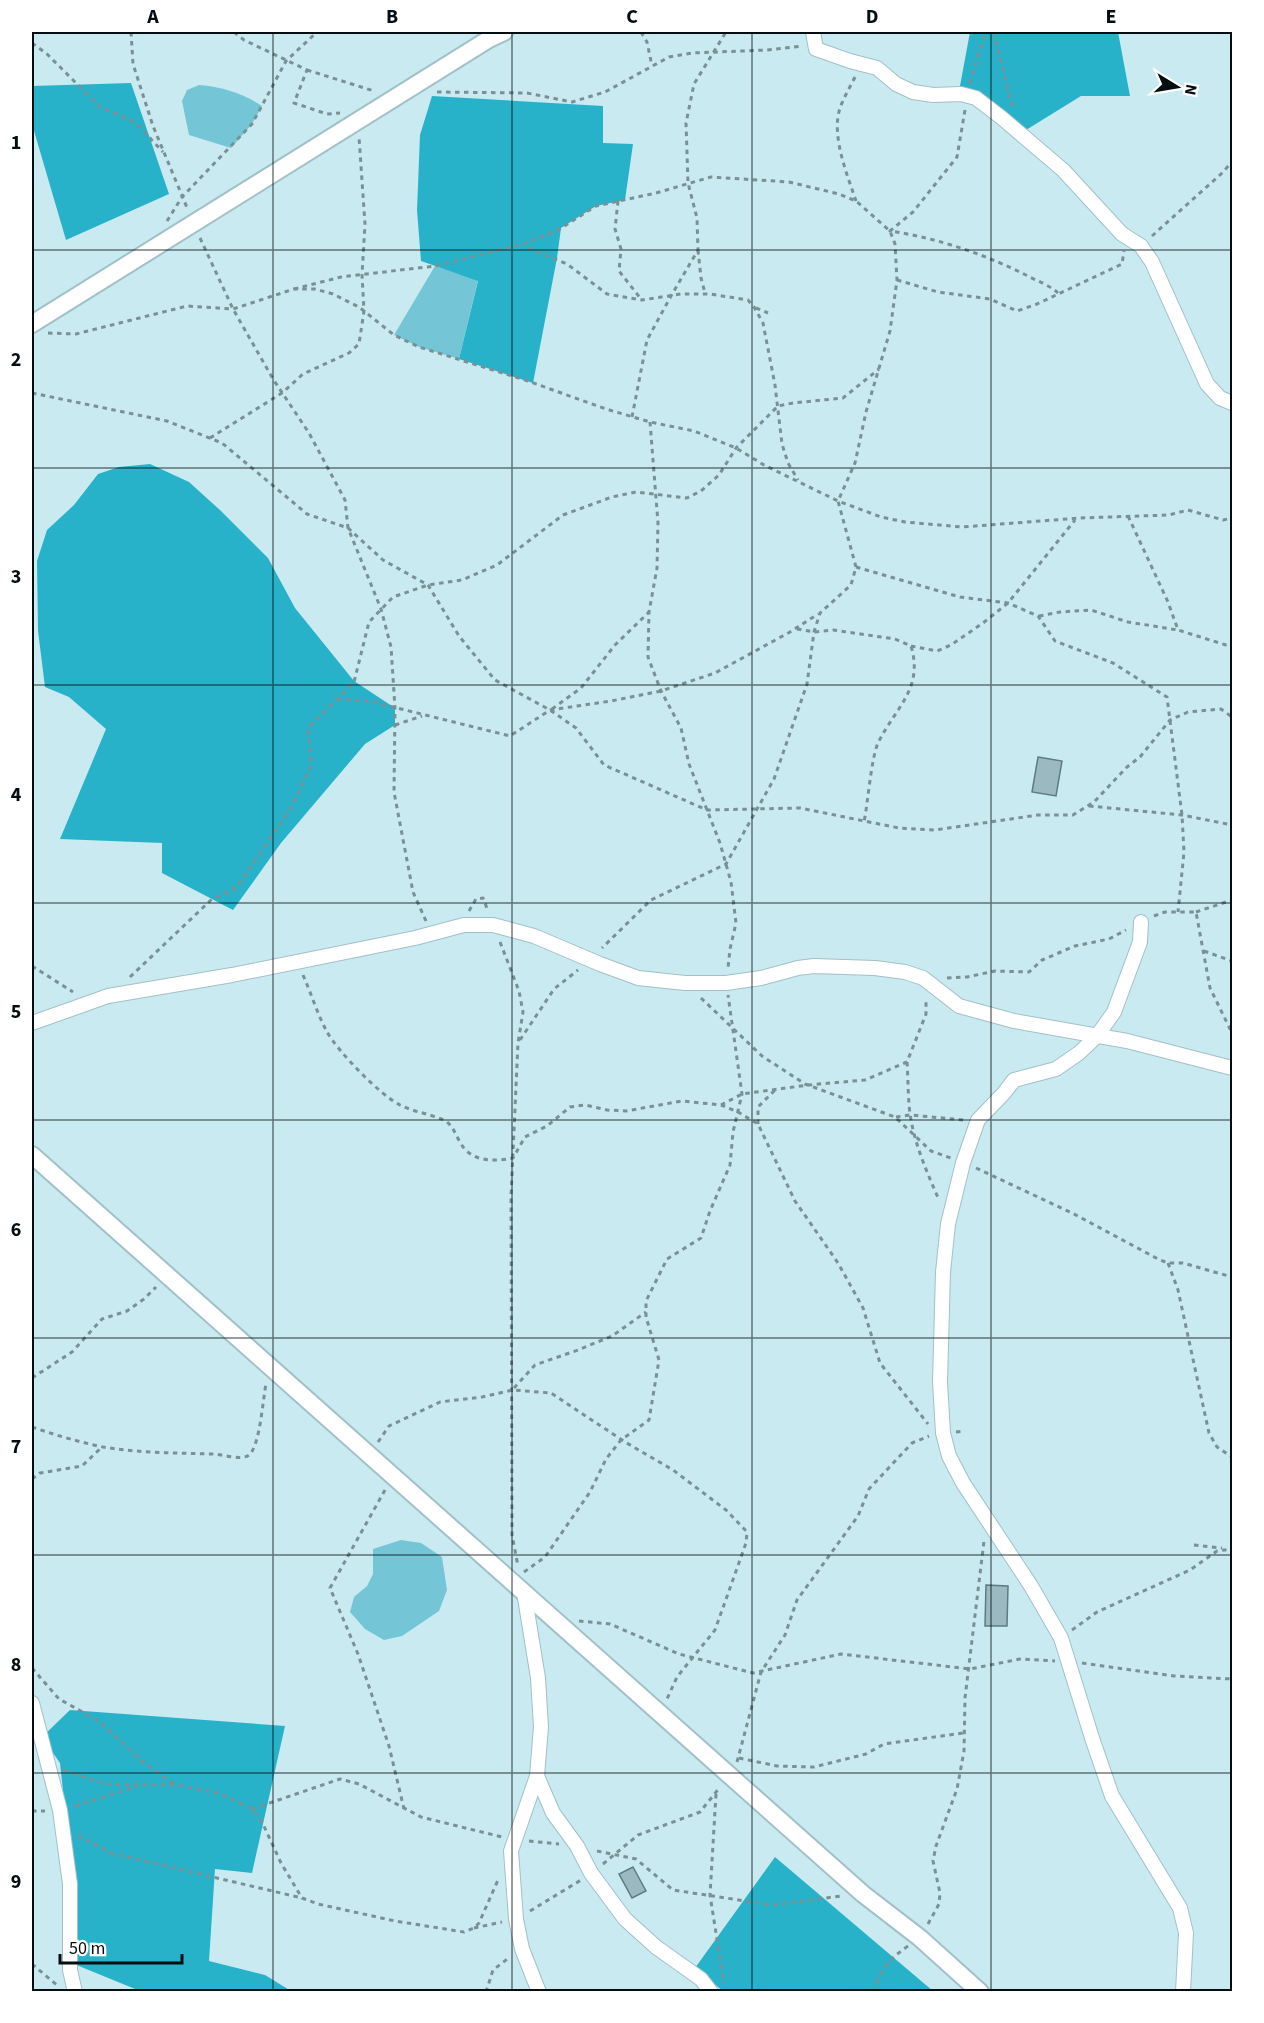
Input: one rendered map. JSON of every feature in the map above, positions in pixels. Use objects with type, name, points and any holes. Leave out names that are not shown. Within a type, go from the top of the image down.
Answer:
[{"type":"street","points":[[37,328],[352,116],[400,94],[504,32]]},
{"type":"street","points":[[813,32],[816,49],[877,68],[896,84],[913,92],[933,95],[961,94],[976,98],[1063,170],[1122,234],[1141,246],[1152,261],[1207,384],[1220,398],[1233,403]]},
{"type":"street","points":[[1141,922],[1140,942],[1114,1012],[1098,1036],[1079,1053],[1056,1068],[1014,1080],[978,1120],[963,1163],[948,1224],[943,1272],[940,1382],[943,1433],[949,1456],[963,1483],[1031,1586],[1061,1638],[1112,1796],[1180,1908],[1186,1933],[1183,1992]]},
{"type":"street","points":[[32,1023],[108,996],[232,975],[464,925],[493,925],[534,936],[638,978],[685,983],[726,982],[761,978],[814,966],[874,968],[905,972],[923,978],[959,1006],[1014,1021],[1127,1041],[1233,1068]]},
{"type":"street","points":[[32,1155],[729,1775],[980,1992]]},
{"type":"street","points":[[524,1592],[538,1678],[541,1727],[537,1776],[512,1845],[516,1919],[522,1949],[539,1992]]},
{"type":"street","points":[[32,1703],[60,1810],[70,1884],[68,1990]]},
{"type":"street","points":[[537,1776],[553,1813],[577,1846],[591,1874],[625,1919],[656,1947],[701,1979],[711,1992]]},
{"type":"path","points":[[131,32],[134,64],[153,126],[193,223],[233,309],[282,393],[309,433],[345,500],[348,528],[381,609],[391,647],[395,708],[394,792],[412,892],[432,933]]},
{"type":"path","points":[[234,32],[244,40],[307,70],[400,94],[527,93],[572,102],[605,92],[669,57],[807,46],[816,49]]},
{"type":"path","points":[[164,225],[182,197],[252,124],[286,61],[318,32]]},
{"type":"path","points":[[641,32],[647,42],[652,66]]},
{"type":"path","points":[[706,294],[701,278],[697,218],[688,183],[686,123],[693,84],[726,32]]},
{"type":"path","points":[[890,231],[913,212],[957,157],[968,96],[985,32]]},
{"type":"path","points":[[994,32],[1007,91],[1021,133]]},
{"type":"path","points":[[32,43],[47,54],[100,107],[135,122],[164,153]]},
{"type":"path","points":[[856,201],[841,156],[838,122],[840,108],[862,64]]},
{"type":"path","points":[[210,438],[282,393],[303,374],[349,353],[359,344],[364,311],[362,275],[365,224],[352,116],[327,114],[294,103],[307,70]]},
{"type":"path","points":[[897,280],[938,292],[990,299],[1017,311],[1038,304],[1122,264],[1233,162]]},
{"type":"path","points":[[37,328],[76,334],[187,306],[233,309],[294,289],[341,277],[435,266],[523,244],[558,230],[596,206],[711,177],[789,182],[840,194],[856,201],[890,231],[895,244],[897,280],[890,331],[866,412],[855,463],[838,501],[856,567],[851,585],[820,613],[796,629],[715,673],[661,691],[550,710]]},
{"type":"path","points":[[618,201],[615,229],[621,249],[619,271],[642,300]]},
{"type":"path","points":[[890,231],[957,246],[1012,268],[1058,293]]},
{"type":"path","points":[[1122,234],[1124,250],[1122,264]]},
{"type":"path","points":[[528,248],[567,264],[607,294],[642,300],[706,294],[747,300],[763,323],[778,406],[782,444],[788,463],[799,482]]},
{"type":"path","points":[[632,417],[647,340],[698,248]]},
{"type":"path","points":[[294,289],[315,289],[333,294],[364,311],[394,334],[419,347],[632,417],[694,431],[736,448],[764,465],[838,501],[882,517],[905,522],[962,527],[1169,515],[1188,510],[1223,520],[1233,518]]},
{"type":"path","points":[[754,307],[768,313]]},
{"type":"path","points":[[108,996],[163,948],[212,899],[236,888],[291,808],[311,766],[308,728],[354,682],[369,622],[393,597],[428,585],[462,580],[497,565],[563,515],[612,497],[636,492],[687,498],[701,491],[719,475],[736,448],[778,406],[793,402],[843,398],[879,369]]},
{"type":"path","points":[[32,393],[167,421],[222,443],[307,514],[348,528],[383,560],[428,585],[459,636],[495,680],[550,710],[576,728],[604,765],[707,810],[800,808],[899,828],[935,830],[1038,814],[1073,815],[1094,802],[1127,767],[1140,757],[1170,720],[1188,712],[1221,709],[1233,717]]},
{"type":"path","points":[[493,925],[519,991],[523,1012],[518,1043],[513,1158],[512,1535],[520,1575],[545,1557],[590,1492],[606,1459],[621,1440],[649,1420],[659,1359],[646,1311],[646,1301],[667,1259],[701,1238],[730,1165],[733,1132],[742,1094],[726,982],[736,923],[731,882],[689,764],[681,728],[661,691],[648,657],[649,612],[657,568],[657,524],[650,422]]},
{"type":"path","points":[[1127,516],[1168,602],[1178,630]]},
{"type":"path","points":[[796,629],[814,632],[833,630],[895,639],[911,646],[938,651],[951,645],[1008,603],[1076,519]]},
{"type":"path","points":[[856,567],[960,597],[1008,603],[1038,616],[1055,641],[1113,663],[1167,697],[1182,815],[1184,852],[1178,912]]},
{"type":"path","points":[[1038,616],[1091,610],[1128,622],[1178,630],[1226,645],[1233,645]]},
{"type":"path","points":[[337,699],[369,701],[510,736],[581,688],[615,645],[649,612]]},
{"type":"path","points":[[518,1043],[555,988],[590,960],[651,900],[726,864],[774,779],[807,684],[814,632],[820,613]]},
{"type":"path","points":[[864,822],[878,745],[908,696],[914,677],[915,658],[911,646]]},
{"type":"path","points":[[395,725],[423,715]]},
{"type":"path","points":[[1087,806],[1182,815],[1233,825]]},
{"type":"path","points":[[948,1224],[920,1156],[910,1115],[908,1062],[926,1014],[927,998],[923,978],[967,977],[995,971],[1029,972],[1041,960],[1075,946],[1109,939],[1165,912],[1196,912],[1233,900]]},
{"type":"path","points":[[1196,912],[1210,988],[1233,1033]]},
{"type":"path","points":[[1204,951],[1233,961]]},
{"type":"path","points":[[297,962],[327,1032],[362,1075],[399,1104],[452,1126],[461,1145],[468,1153],[496,1161],[513,1158]]},
{"type":"path","points":[[32,966],[90,1002]]},
{"type":"path","points":[[685,983],[762,1056],[808,1085],[895,1117],[931,1151],[1002,1179],[1168,1263],[1183,1263],[1233,1277]]},
{"type":"path","points":[[720,1105],[742,1094],[865,1080],[908,1062]]},
{"type":"path","points":[[776,1089],[759,1107],[758,1124],[795,1201],[838,1263],[863,1308],[880,1364],[930,1427]]},
{"type":"path","points":[[513,1158],[525,1137],[547,1126],[570,1107],[585,1105],[606,1110],[626,1111],[682,1101],[720,1105],[758,1124]]},
{"type":"path","points":[[895,1117],[910,1115],[978,1120]]},
{"type":"path","points":[[1168,1263],[1178,1290],[1209,1433],[1217,1447],[1233,1457]]},
{"type":"path","points":[[32,1378],[72,1352],[102,1319],[127,1311],[144,1299],[166,1275]]},
{"type":"path","points":[[513,1390],[535,1365],[612,1336],[646,1311]]},
{"type":"path","points":[[32,1427],[102,1447],[244,1457],[250,1454],[257,1438],[269,1367]]},
{"type":"path","points":[[368,1455],[389,1426],[440,1402],[482,1397],[513,1390],[551,1393],[621,1440],[673,1470],[726,1510],[747,1532],[746,1543],[715,1630],[677,1677],[660,1713]]},
{"type":"path","points":[[61,1826],[111,1853],[394,1921],[464,1932],[516,1919],[591,1874],[638,1834],[700,1812],[729,1775],[739,1758],[761,1671],[784,1635],[797,1600],[858,1516],[869,1490],[912,1443],[936,1433]]},
{"type":"path","points":[[32,1479],[40,1473],[82,1466],[102,1447]]},
{"type":"path","points":[[393,1477],[371,1510],[330,1588],[358,1654],[389,1746],[404,1809]]},
{"type":"path","points":[[875,1992],[876,1982],[888,1960],[920,1938],[939,1904],[940,1893],[933,1861],[936,1846],[957,1789],[964,1751],[965,1698],[986,1519]]},
{"type":"path","points":[[1194,1545],[1233,1549]]},
{"type":"path","points":[[1061,1638],[1097,1612],[1190,1570],[1217,1551],[1224,1549]]},
{"type":"path","points":[[552,1618],[610,1624],[679,1654],[753,1673],[841,1654],[970,1669],[1020,1659],[1070,1661],[1174,1676],[1233,1679]]},
{"type":"path","points":[[32,1668],[59,1699],[99,1721],[142,1761],[176,1785]]},
{"type":"path","points":[[739,1758],[777,1766],[813,1767],[866,1754],[884,1744],[963,1733]]},
{"type":"path","points":[[46,1762],[75,1775],[105,1784],[176,1785],[219,1792],[252,1809],[262,1822],[281,1863],[302,1898]]},
{"type":"path","points":[[252,1809],[340,1779],[359,1784],[421,1818],[512,1845],[577,1846],[612,1856],[636,1859],[673,1890],[772,1905],[863,1893]]},
{"type":"path","points":[[32,1810],[60,1810],[140,1785]]},
{"type":"path","points":[[716,1792],[710,1895],[725,1992]]},
{"type":"path","points":[[474,1928],[479,1923],[512,1845]]},
{"type":"path","points":[[486,1992],[493,1970],[522,1949]]},
{"type":"path","points":[[32,1964],[68,1990]]},
{"type":"shaded area","points":[[970,32],[1118,32],[1130,96],[1081,96],[1026,130],[961,94],[960,86]]},
{"type":"shaded area","points":[[131,83],[169,194],[66,240],[32,124],[32,86]]},
{"type":"shaded area","points":[[199,85],[232,91],[262,106],[252,124],[231,148],[189,135],[182,101],[187,90]]},
{"type":"shaded area","points":[[432,96],[603,106],[603,143],[633,144],[625,200],[596,206],[561,228],[533,383],[459,359],[478,281],[421,261],[417,210],[420,135]]},
{"type":"shaded area","points":[[435,266],[478,280],[459,359],[419,347],[394,335]]},
{"type":"shaded area","points":[[150,464],[189,482],[221,511],[268,558],[295,608],[354,681],[395,708],[395,725],[365,744],[281,843],[233,910],[162,873],[162,843],[60,839],[106,729],[69,697],[45,687],[38,631],[37,561],[47,530],[74,505],[98,474],[119,467]]},
{"type":"shaded area","points":[[401,1540],[421,1543],[442,1557],[447,1590],[439,1611],[402,1636],[384,1640],[365,1629],[350,1612],[354,1597],[367,1586],[373,1574],[373,1549]]},
{"type":"shaded area","points":[[70,1710],[285,1726],[252,1873],[215,1869],[209,1961],[265,1975],[291,1991],[140,1991],[74,1964],[60,1860],[64,1800],[60,1763],[42,1737]]},
{"type":"shaded area","points":[[775,1857],[933,1991],[723,1991],[695,1968]]},
{"type":"building","points":[[1038,757],[1062,761],[1056,796],[1032,792]]},
{"type":"building","points":[[986,1585],[1008,1586],[1007,1626],[985,1626]]},
{"type":"building","points":[[633,1867],[646,1891],[632,1898],[619,1874]]}]
